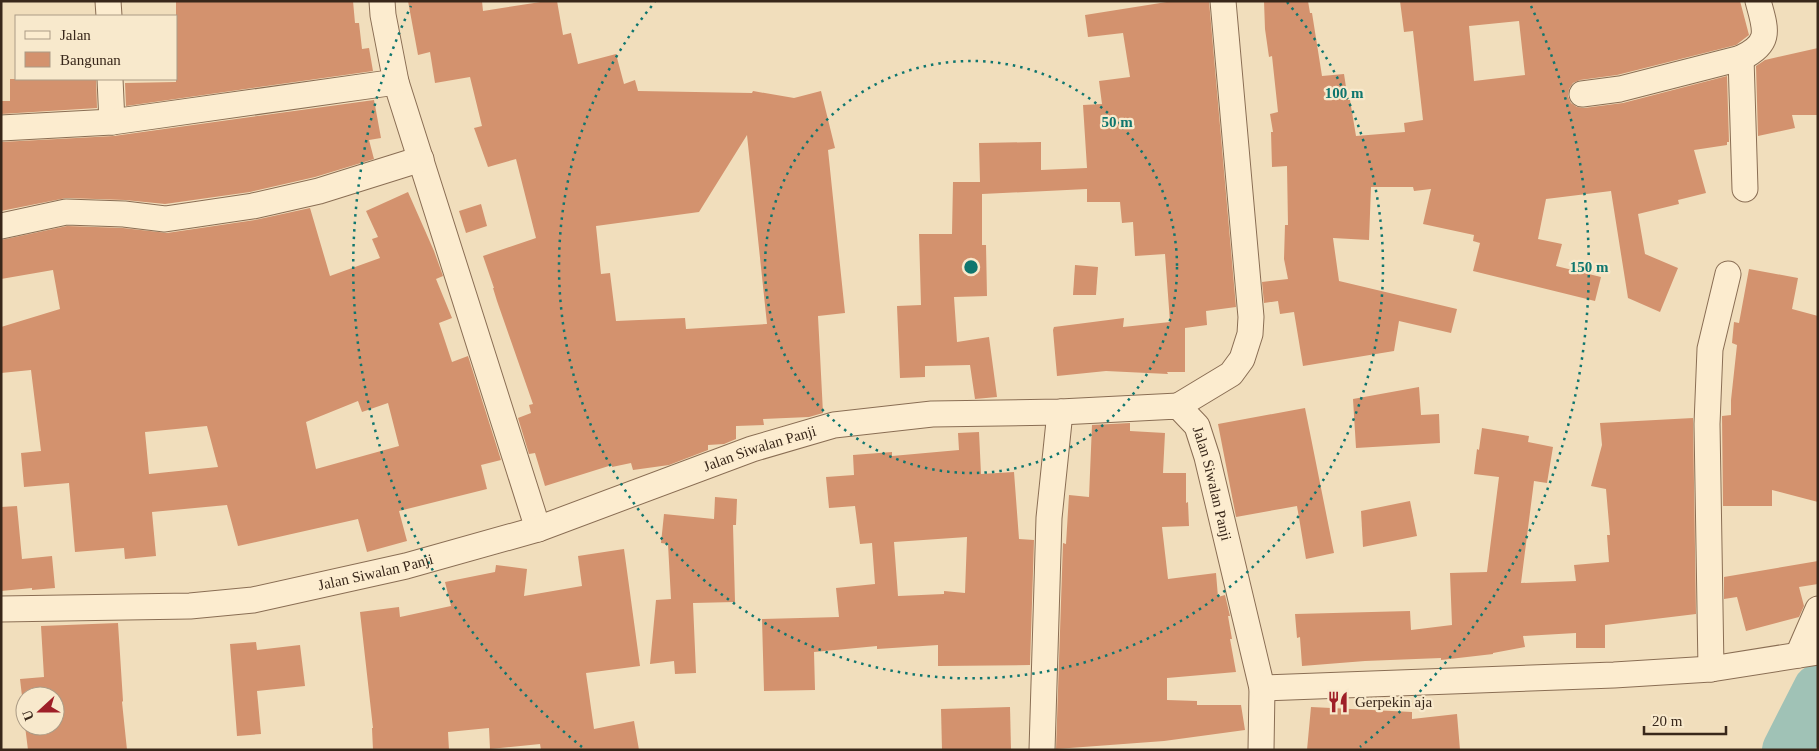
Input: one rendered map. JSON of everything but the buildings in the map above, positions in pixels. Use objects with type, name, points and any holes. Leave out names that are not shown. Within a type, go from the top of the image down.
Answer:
[{"type":"street","points":[[108,1],[109,15]]},
{"type":"street","points":[[382,1],[396,82],[538,529]]},
{"type":"street","points":[[1178,406],[1231,374],[1242,359],[1250,334],[1251,317],[1223,1]]},
{"type":"street","points":[[1582,94],[1620,89],[1741,58],[1760,47],[1765,36],[1758,1]]},
{"type":"street","points":[[1741,58],[1744,189]]},
{"type":"street","points":[[110,80],[112,122]]},
{"type":"street","points":[[1,128],[112,122],[396,82]]},
{"type":"street","points":[[1,226],[66,212],[124,214],[164,219],[253,206],[319,191],[421,159]]},
{"type":"street","points":[[1711,669],[1707,424],[1710,349],[1728,274]]},
{"type":"street","name":"Jalan Siwalan Panji","points":[[1,609],[190,606],[253,600],[406,566],[538,529],[752,449],[834,425],[932,414],[1060,412],[1178,406],[1196,426],[1207,456],[1262,688],[1261,750]]},
{"type":"street","points":[[1042,750],[1048,518],[1060,412]]},
{"type":"street","points":[[1262,688],[1614,675],[1711,669],[1809,653],[1818,609]]},
{"type":"waterway","points":[[1787,750],[1818,689]]},
{"type":"place","name":"Gerpekin aja","points":[[1338,702]]}]
